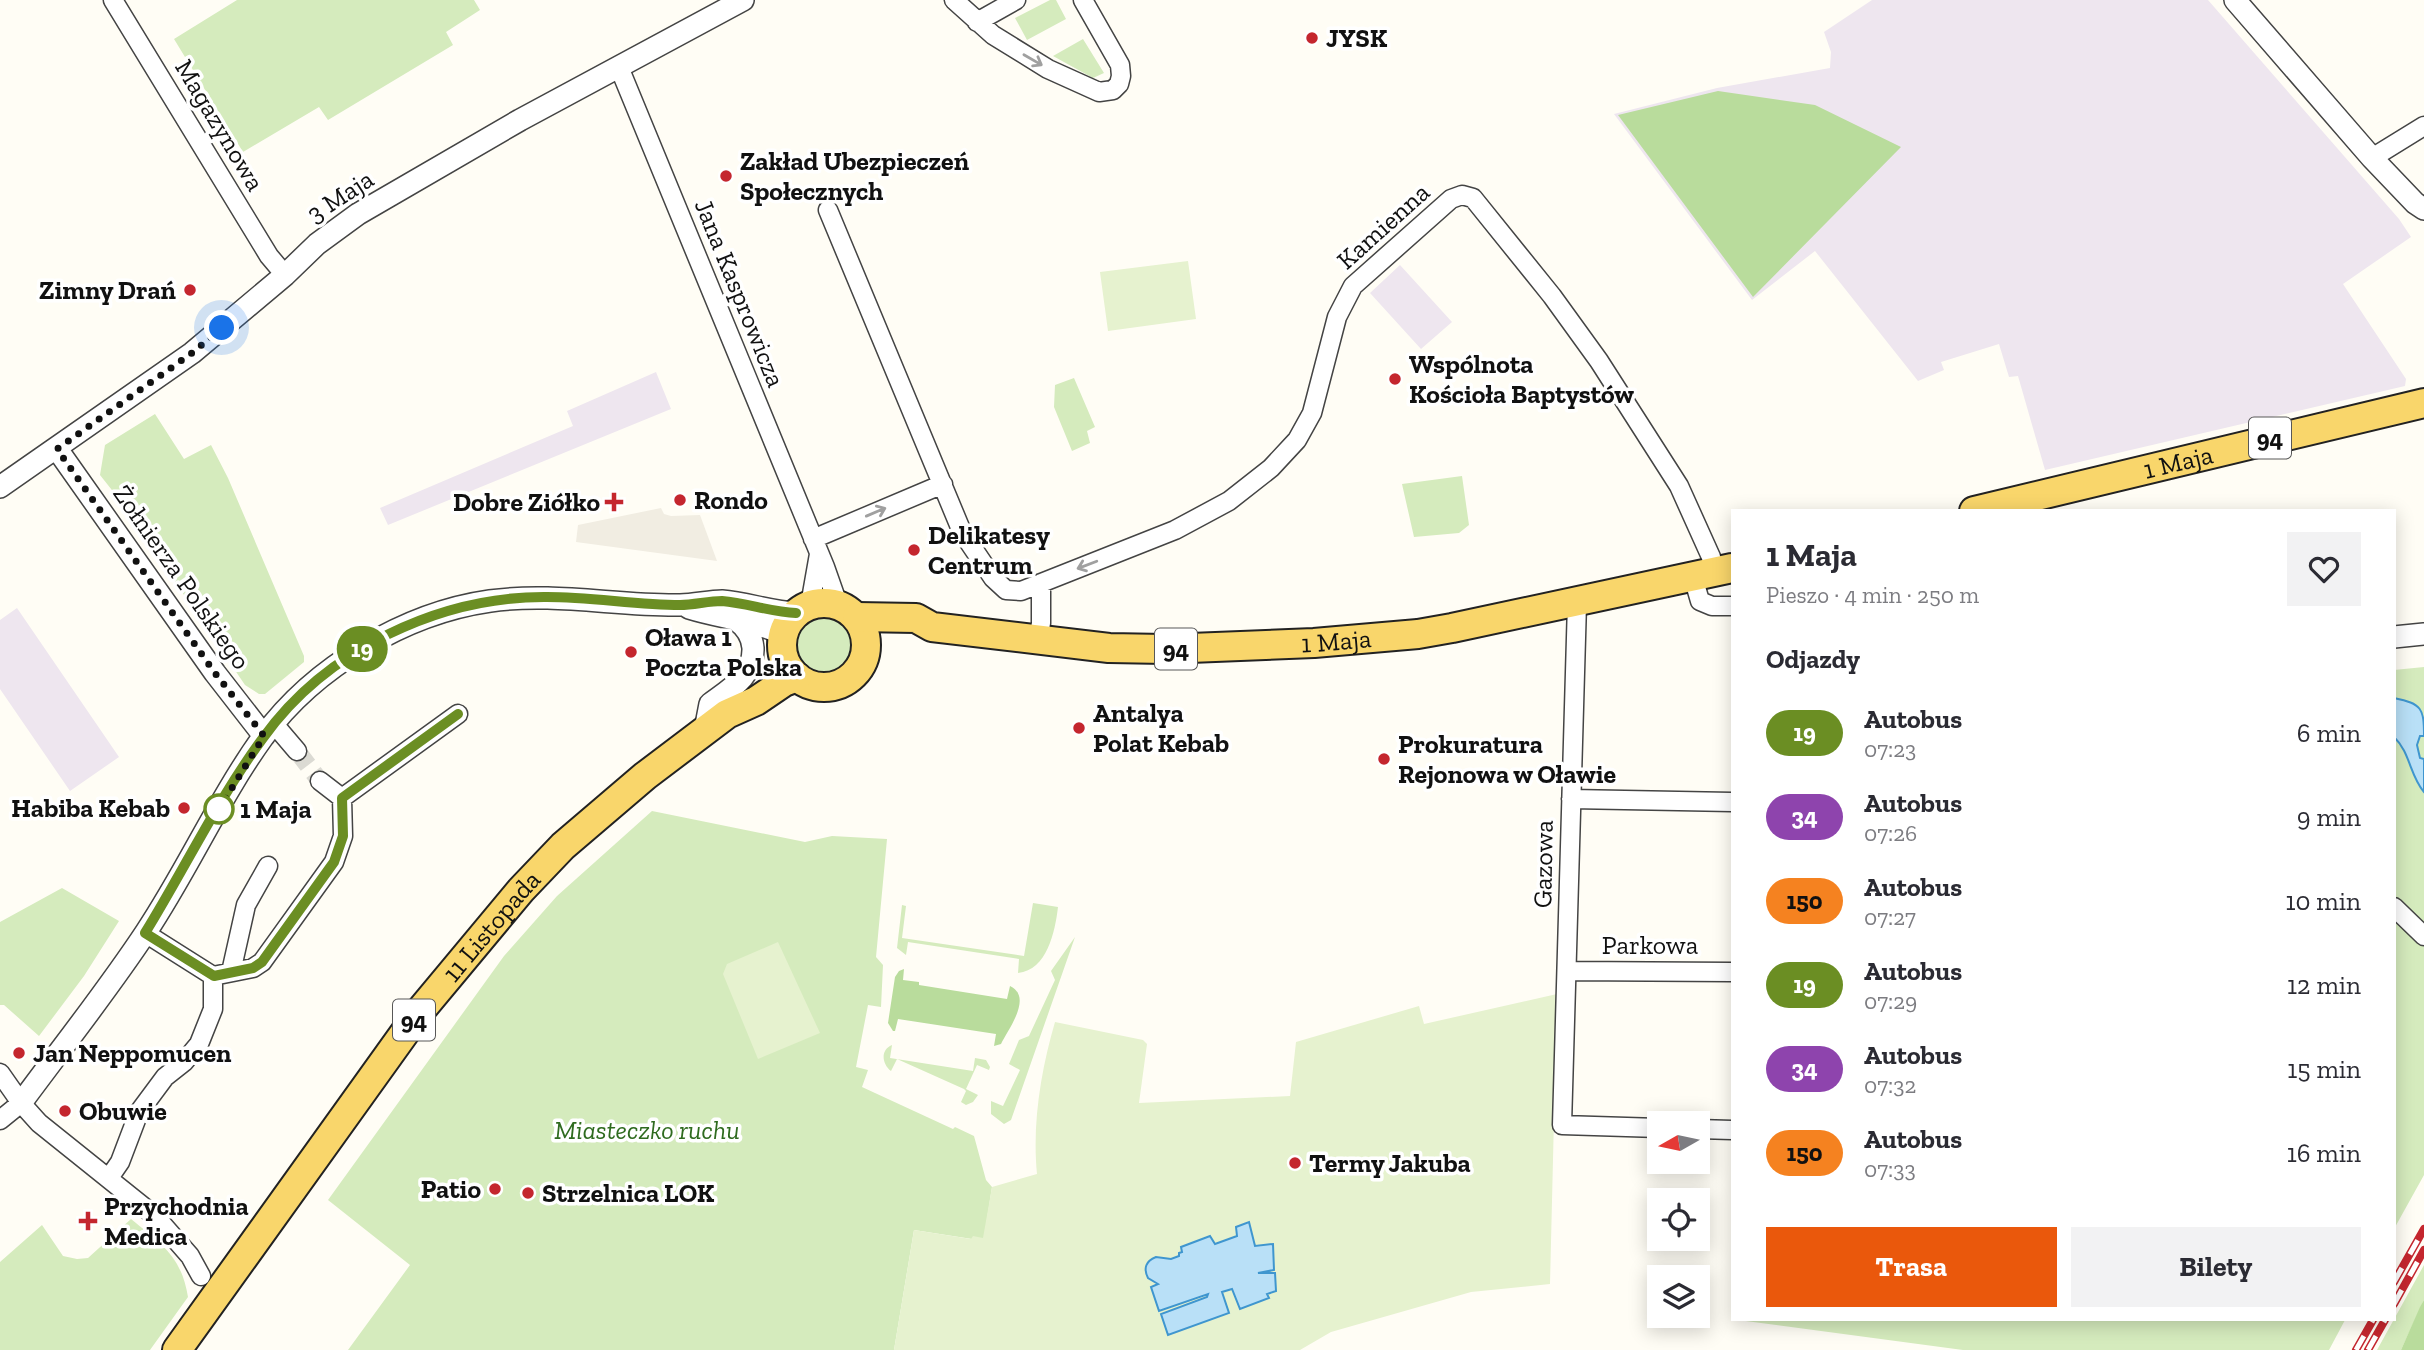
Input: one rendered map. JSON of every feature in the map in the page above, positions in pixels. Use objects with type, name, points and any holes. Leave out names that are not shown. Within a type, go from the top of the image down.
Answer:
[{"type":"main road","name":"1 Maja","points":[[1982,509],[2424,403]]},
{"type":"main road","name":"1 Maja","points":[[847,610],[916,618],[932,627],[1109,648],[1165,649],[1314,643],[1418,634],[1577,603],[1713,572]]},
{"type":"main road","name":"94","points":[[793,637],[823,602],[847,610]]},
{"type":"main road","points":[[793,637],[810,685],[823,687],[848,680],[864,659],[867,645],[863,626],[847,610]]},
{"type":"main road","name":"1 Maja","points":[[867,645],[878,637],[892,633],[915,634],[932,627]]},
{"type":"main road","name":"11 Listopada","points":[[177,1350],[421,1010],[512,900],[563,846],[602,811],[716,722],[746,688],[766,673],[793,637]]},
{"type":"street","name":"Magazynowa","points":[[113,0],[262,244],[285,275]]},
{"type":"street","name":"3 Maja","points":[[0,487],[192,353],[285,275],[317,244],[358,214],[520,120],[743,0]]},
{"type":"street","points":[[954,0],[993,35],[1048,69],[1095,90],[1109,92],[1119,84],[1120,65],[1083,0]]},
{"type":"street","points":[[977,22],[1016,0]]},
{"type":"street","points":[[2235,0],[2372,158],[2424,209]]},
{"type":"street","name":"Jana Kasprowicza","points":[[619,67],[816,546],[847,610]]},
{"type":"street","points":[[2372,158],[2424,126]]},
{"type":"street","name":"Kamienna","points":[[1041,583],[1133,548],[1214,510],[1242,491],[1285,455],[1312,413],[1337,317],[1353,286],[1433,214],[1451,199],[1462,195],[1473,198],[1600,361],[1679,486],[1711,557],[1713,572]]},
{"type":"street","points":[[828,210],[962,532],[998,585],[1006,590],[1021,591],[1041,583],[1041,623],[1038,640]]},
{"type":"street","name":"Żołnierza Polskiego","points":[[57,449],[215,673],[269,730]]},
{"type":"street","points":[[793,637],[816,546],[943,484]]},
{"type":"street","points":[[1713,572],[1700,601],[1712,606],[1726,607]]},
{"type":"street","points":[[0,1121],[21,1103],[145,933],[269,730],[303,693],[373,641],[407,625],[460,606],[547,597],[681,605],[722,601],[793,637]]},
{"type":"street","name":"Gazowa","points":[[1577,603],[1562,1125],[1647,1128]]},
{"type":"street","points":[[681,605],[766,626],[793,637]]},
{"type":"street","points":[[716,722],[710,704],[740,680],[751,666],[752,640],[744,625],[736,620]]},
{"type":"street","points":[[2396,637],[2424,634]]},
{"type":"street","points":[[342,798],[458,714]]},
{"type":"street","points":[[269,730],[297,751]]},
{"type":"street","points":[[320,781],[342,798]]},
{"type":"street","points":[[145,933],[222,974],[253,968],[262,962],[334,862],[343,836],[342,798]]},
{"type":"street","points":[[1571,799],[1731,802]]},
{"type":"street","points":[[109,1178],[120,1162],[139,1112],[165,1076],[184,1062],[199,1044],[246,905],[268,866]]},
{"type":"street","points":[[2396,909],[2424,936]]},
{"type":"street","name":"Parkowa","points":[[1567,971],[1731,972]]},
{"type":"street","points":[[0,1073],[38,1122],[155,1216],[190,1256],[201,1276]]},
{"type":"street","points":[[1710,1129],[1731,1130]]},
{"type":"shaded area","points":[[1872,0],[2208,0],[2399,219],[2411,237],[2343,284],[2406,379],[2405,386],[2045,470],[2018,376],[2009,377],[1999,344],[1941,362],[1944,370],[1918,381],[1815,251],[1752,300],[1614,114],[1717,88],[1830,68],[1831,52],[1824,32]]},
{"type":"shaded area","points":[[1400,265],[1452,322],[1421,349],[1370,293]]},
{"type":"shaded area","points":[[656,372],[671,409],[388,525],[380,508],[573,426],[567,411]]},
{"type":"shaded area","points":[[661,508],[664,514],[671,516],[700,515],[717,561],[576,542],[578,525]]},
{"type":"shaded area","points":[[17,608],[119,757],[70,791],[0,689],[0,620]]},
{"type":"green space","points":[[237,0],[474,0],[480,10],[446,32],[453,45],[328,120],[319,107],[243,152],[174,39]]},
{"type":"green space","points":[[1050,0],[1056,0],[1066,19],[1027,40],[1015,18]]},
{"type":"green space","points":[[1083,39],[1104,73],[1093,78],[1053,56]]},
{"type":"green space","points":[[1718,91],[1815,105],[1901,147],[1753,297],[1618,115]]},
{"type":"green space","points":[[1188,261],[1196,319],[1108,331],[1100,272]]},
{"type":"green space","points":[[1074,378],[1095,427],[1087,431],[1090,443],[1072,451],[1054,407],[1055,385]]},
{"type":"green space","points":[[155,414],[184,459],[211,445],[228,478],[304,656],[304,662],[265,694],[259,694],[245,685],[100,475],[105,445]]},
{"type":"green space","points":[[1462,476],[1469,525],[1459,533],[1414,537],[1402,484]]},
{"type":"green space","points":[[818,614],[830,614],[849,627],[854,644],[852,656],[841,669],[830,674],[818,674],[799,661],[794,650],[794,638],[807,619]]},
{"type":"green space","points":[[2424,667],[2424,1175],[2396,1225],[2396,670]]},
{"type":"green space","name":"Miasteczko ruchu","points":[[652,811],[805,842],[832,836],[887,839],[876,957],[883,965],[881,1007],[868,1005],[856,1067],[868,1070],[862,1087],[974,1136],[986,1180],[992,1187],[984,1238],[972,1239],[914,1230],[894,1350],[348,1350],[410,1265],[328,1200],[504,956],[557,896]]},
{"type":"green space","points":[[62,888],[119,921],[84,976],[39,1036],[4,1005],[0,1005],[0,922]]},
{"type":"green space","points":[[1033,903],[1058,907],[1048,948],[1036,965],[1028,970],[1018,973],[1019,959],[908,942],[906,955],[897,948],[902,905],[906,906],[902,938],[1024,956]]},
{"type":"green space","points":[[1075,937],[1011,1120],[1004,1124],[991,1114],[991,1101],[1003,1106],[1020,1070],[1009,1064],[1019,1040],[1029,1036],[1055,980],[1051,971]]},
{"type":"green space","points":[[778,942],[820,1033],[758,1059],[723,974],[727,964]]},
{"type":"green space","points":[[904,969],[903,980],[919,982],[919,985],[1007,999],[1010,986],[1017,991],[1017,1013],[1001,1044],[994,1046],[996,1034],[898,1019],[893,1031],[888,1023],[895,977]]},
{"type":"green space","name":"Termy Jakuba","points":[[1557,994],[1550,1284],[1471,1292],[1331,1332],[1300,1350],[894,1350],[914,1230],[971,1239],[973,1236],[983,1238],[992,1187],[1037,1174],[1039,1097],[1055,1022],[1143,1040],[1147,1044],[1139,1103],[1290,1096],[1296,1042],[1419,1006],[1424,1024]]},
{"type":"green space","points":[[892,1045],[890,1058],[897,1059],[891,1071],[886,1065],[884,1054]]},
{"type":"green space","points":[[975,1058],[986,1060],[990,1067],[989,1070],[977,1065],[966,1089],[978,1095],[973,1102],[966,1105],[961,1102],[966,1091],[964,1089],[897,1059],[973,1071]]},
{"type":"green space","points":[[131,1219],[161,1244],[175,1261],[188,1297],[150,1350],[0,1350],[0,1262],[42,1225],[63,1256],[88,1258]]},
{"type":"green space","points":[[2424,1265],[2424,1300],[2401,1350],[2377,1350],[2393,1321],[2396,1321],[2396,1316]]},
{"type":"green space","points":[[2424,1300],[2424,1350],[2401,1350],[2420,1307]]},
{"type":"green space","points":[[1746,1321],[2344,1321],[2329,1350],[1963,1350]]},
{"type":"water","points":[[2396,699],[2416,705],[2422,713],[2424,736],[2420,736],[2417,745],[2420,758],[2424,759],[2424,792],[2419,786],[2396,739]]},
{"type":"water","points":[[1249,1222],[1255,1246],[1273,1244],[1274,1270],[1258,1273],[1275,1273],[1276,1291],[1267,1294],[1269,1298],[1240,1309],[1232,1289],[1222,1292],[1229,1313],[1168,1335],[1161,1314],[1207,1297],[1208,1294],[1159,1311],[1151,1287],[1158,1284],[1148,1278],[1148,1263],[1156,1257],[1171,1259],[1179,1256],[1181,1247],[1210,1236],[1215,1244],[1237,1236],[1236,1227]]},
{"type":"tunnel","points":[[297,751],[320,781]]},
{"type":"railway","points":[[2396,1278],[2424,1229]]},
{"type":"railway","points":[[2396,1300],[2424,1250]]},
{"type":"railway","points":[[2356,1350],[2372,1321]]},
{"type":"railway","points":[[2368,1350],[2384,1321]]},
{"type":"bus line","name":"19","points":[[458,714],[342,798],[343,836],[334,862],[262,962],[243,971],[214,976],[145,933],[244,765],[264,736],[297,698],[373,641],[407,625],[460,606],[508,599],[547,597],[681,605],[722,601],[796,613]]},
{"type":"place","name":"JYSK","points":[[1312,38]]},
{"type":"place","name":"Zakład Ubezpieczeń Społecznych","points":[[726,176]]},
{"type":"place","name":"Zimny Drań","points":[[190,290]]},
{"type":"place","name":"Wspólnota Kościoła Baptystów","points":[[1395,379]]},
{"type":"place","name":"Rondo","points":[[680,500]]},
{"type":"place","name":"Dobre Ziółko","points":[[614,502]]},
{"type":"place","name":"Delikatesy Centrum","points":[[914,550]]},
{"type":"place","name":"Oława 1 Poczta Polska","points":[[631,652]]},
{"type":"place","name":"Antalya Polat Kebab","points":[[1079,728]]},
{"type":"place","name":"Prokuratura Rejonowa w Oławie","points":[[1384,759]]},
{"type":"place","name":"Habiba Kebab","points":[[184,808]]},
{"type":"place","name":"1 Maja","points":[[219,809]]},
{"type":"place","name":"Jan Neppomucen","points":[[19,1053]]},
{"type":"place","name":"Obuwie","points":[[65,1111]]},
{"type":"place","name":"Termy Jakuba","points":[[1295,1163]]},
{"type":"place","name":"Patio","points":[[495,1189]]},
{"type":"place","name":"Strzelnica LOK","points":[[528,1193]]},
{"type":"place","name":"Przychodnia Medica","points":[[88,1221]]},
{"type":"route","points":[[219,809],[264,736],[237,704],[57,449],[192,353],[222,328]]}]
